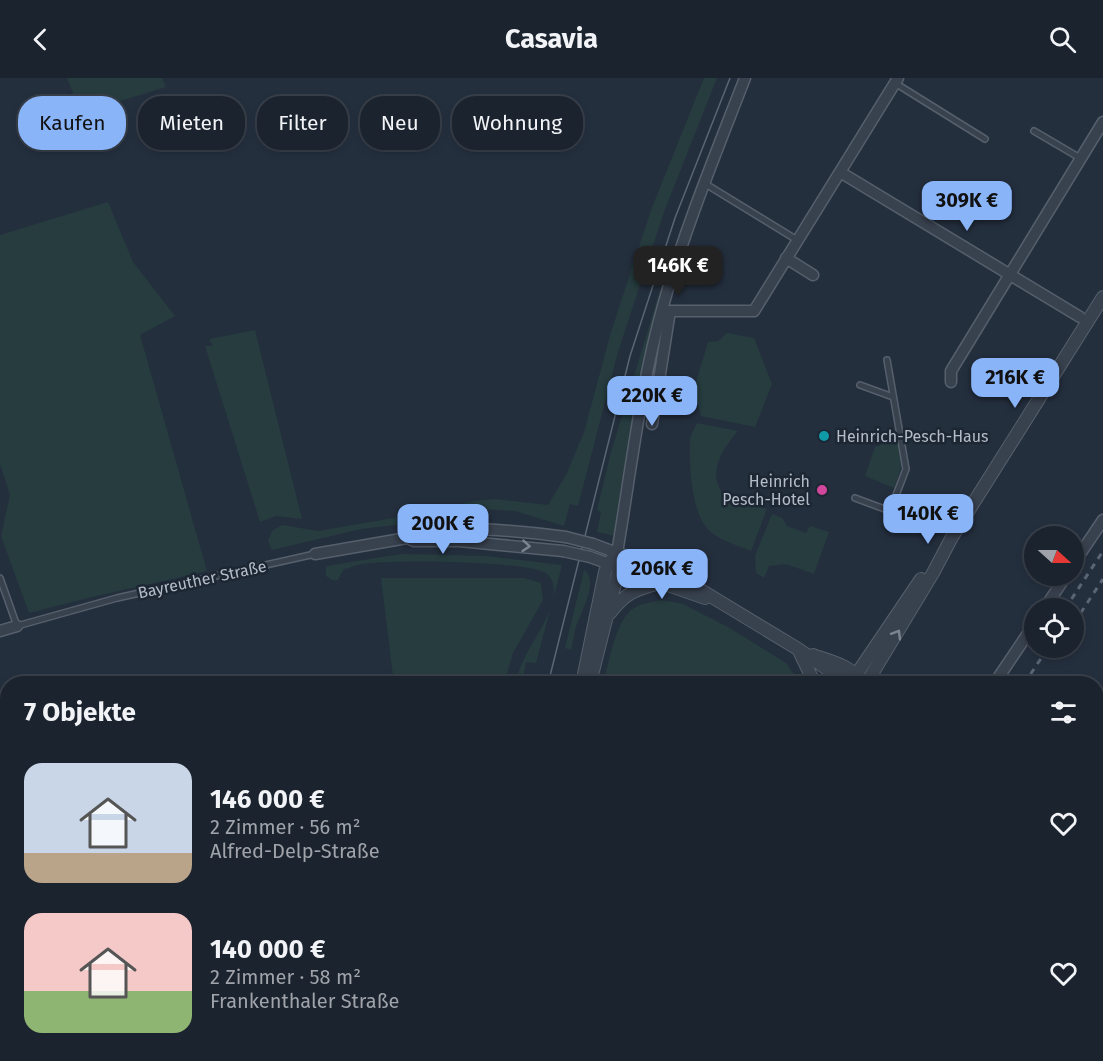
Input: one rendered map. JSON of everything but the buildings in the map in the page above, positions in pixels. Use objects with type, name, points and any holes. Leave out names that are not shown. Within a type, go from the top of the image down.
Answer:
[{"type":"street","points":[[584,676],[617,553],[629,469],[663,308],[686,233],[745,78]]},
{"type":"street","points":[[652,424],[670,311],[754,311],[896,80]]},
{"type":"street","points":[[951,382],[951,371],[1103,122]]},
{"type":"street","points":[[840,172],[1080,317]]},
{"type":"street","points":[[786,258],[813,275]]},
{"type":"street","points":[[862,676],[933,573],[952,537],[1103,297]]},
{"type":"street","points":[[1084,548],[1103,520]]},
{"type":"street","name":"Bayreuther Straße","points":[[315,554],[407,538],[413,533],[458,529],[519,531],[566,537],[593,544],[689,583],[798,649],[849,676]]},
{"type":"street","name":"Bayreuther Straße","points":[[407,538],[414,541],[488,542],[563,551],[590,557],[716,601]]},
{"type":"street","points":[[592,676],[606,619],[613,566]]},
{"type":"street","points":[[606,619],[621,599],[632,591],[659,583]]},
{"type":"street","name":"Bayreuther Straße","points":[[0,631],[17,626]]},
{"type":"street","points":[[999,676],[1024,639]]},
{"type":"street","points":[[798,649],[811,676]]},
{"type":"lane","points":[[896,80],[986,139]]},
{"type":"lane","points":[[1034,130],[1080,158]]},
{"type":"lane","points":[[704,183],[797,240]]},
{"type":"lane","points":[[855,498],[890,511],[906,469],[887,360]]},
{"type":"lane","points":[[860,385],[894,397]]},
{"type":"lane","name":"Bayreuther Straße","points":[[17,626],[117,598],[315,554]]},
{"type":"lane","points":[[0,578],[17,626]]},
{"type":"green space","points":[[67,78],[162,78],[166,87],[126,99],[126,96],[74,96]]},
{"type":"green space","points":[[704,78],[717,78],[664,212],[618,352],[578,506],[570,504],[564,526],[515,511],[481,509],[448,519],[361,529],[272,550],[268,541],[272,531],[282,525],[318,531],[495,499],[548,505],[567,473],[584,432],[611,332],[651,210]]},
{"type":"green space","points":[[108,202],[133,262],[175,316],[140,335],[207,571],[29,613],[1,536],[10,495],[0,464],[0,235]]},
{"type":"green space","points":[[664,277],[666,278],[665,316],[632,469],[624,538],[597,532],[601,512],[597,510],[611,452]]},
{"type":"green space","points":[[255,330],[302,519],[276,516],[260,522],[205,346],[213,346],[209,339]]},
{"type":"green space","points":[[727,333],[754,338],[772,384],[755,427],[701,416],[694,389],[708,342],[718,341]]},
{"type":"green space","points":[[697,423],[738,431],[724,450],[716,470],[720,489],[737,506],[744,501],[767,509],[751,551],[715,535],[701,519],[694,498],[690,461],[690,440]]},
{"type":"green space","points":[[889,442],[898,445],[902,464],[894,488],[865,476],[875,447]]},
{"type":"green space","points":[[772,514],[782,518],[787,526],[806,533],[810,526],[829,532],[814,574],[786,564],[769,566],[764,578],[756,573],[755,556]]},
{"type":"green space","points":[[401,554],[486,556],[562,565],[552,602],[553,586],[546,573],[509,565],[426,561],[377,562],[344,569],[338,580],[332,580],[326,576],[326,566]]},
{"type":"green space","points":[[584,570],[590,581],[590,589],[576,627],[571,650],[565,648]]},
{"type":"green space","points":[[381,578],[524,578],[541,583],[543,600],[513,653],[506,676],[393,676]]},
{"type":"green space","points":[[662,600],[683,604],[728,627],[786,663],[795,676],[605,676],[613,644],[625,616],[631,610],[646,603]]},
{"type":"green space","points":[[552,604],[536,663],[526,662],[523,676],[518,676],[524,660]]},
{"type":"tram line","points":[[550,676],[630,356],[675,218],[730,78]]},
{"type":"railway","points":[[1072,598],[1103,551]]},
{"type":"railway","points":[[1084,608],[1103,579]]},
{"type":"railway","points":[[1029,676],[1041,658]]},
{"type":"place","name":"Heinrich-Pesch-Haus","points":[[824,436]]},
{"type":"place","name":"Heinrich Pesch-Hotel","points":[[822,490]]}]
